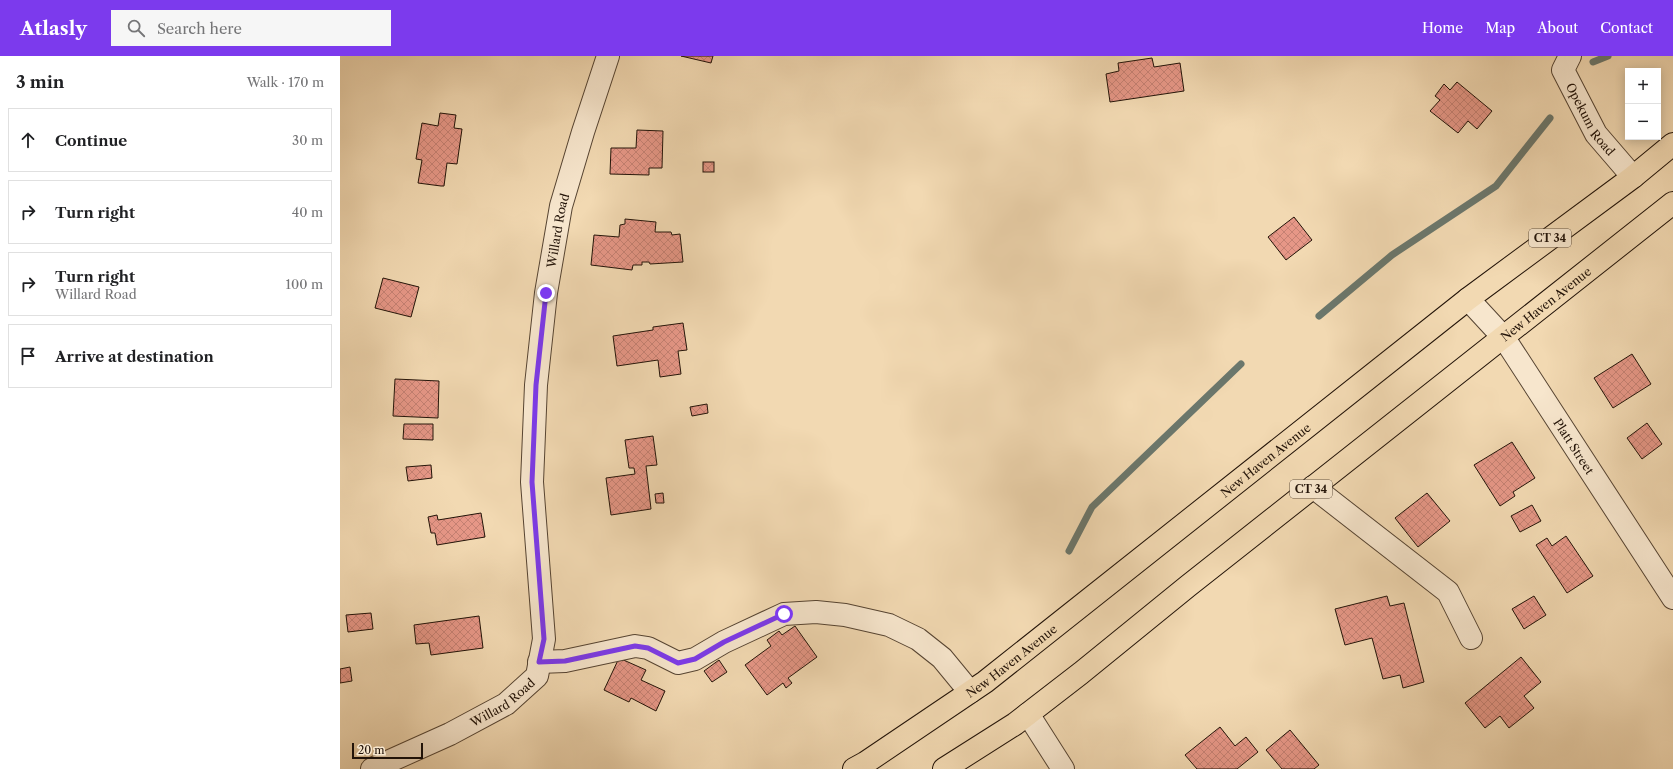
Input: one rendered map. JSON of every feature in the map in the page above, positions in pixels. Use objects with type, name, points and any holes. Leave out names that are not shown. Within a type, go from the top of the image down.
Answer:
[{"type":"highway","name":"New Haven Avenue","points":[[854,769],[985,682],[1468,299],[1633,177],[1673,144]]},
{"type":"highway","name":"New Haven Avenue","points":[[944,769],[1015,724],[1081,673],[1188,586],[1673,204]]},
{"type":"street","name":"Willard Road","points":[[372,769],[450,734],[506,704],[537,676],[544,639],[532,482],[536,385],[546,293],[561,206],[608,56]]},
{"type":"street","name":"Opekum Road","points":[[1570,56],[1563,70],[1596,134],[1633,177]]},
{"type":"street","name":"Platt Street","points":[[1468,299],[1504,338],[1673,598]]},
{"type":"street","points":[[1313,488],[1448,592],[1471,638]]},
{"type":"street","points":[[539,662],[565,661],[635,646],[648,648],[678,663],[695,659],[724,642],[784,614],[816,612],[845,615],[889,624],[918,639],[942,658],[970,692]]},
{"type":"street","points":[[1028,714],[1063,769]]},
{"type":"building","points":[[681,56],[713,56],[711,63]]},
{"type":"building","points":[[1152,58],[1154,67],[1180,63],[1184,91],[1110,102],[1106,74],[1119,71],[1118,63]]},
{"type":"building","points":[[1457,82],[1492,111],[1477,129],[1468,121],[1458,133],[1430,111],[1440,100],[1435,96],[1444,84],[1450,90]]},
{"type":"building","points":[[440,113],[456,115],[454,128],[462,129],[457,164],[447,163],[444,186],[418,183],[422,160],[416,159],[422,123],[438,126]]},
{"type":"building","points":[[637,130],[663,131],[662,168],[649,168],[649,175],[610,174],[611,148],[636,148]]},
{"type":"building","points":[[703,162],[714,162],[714,172],[703,172]]},
{"type":"building","points":[[1294,217],[1312,240],[1286,260],[1268,237]]},
{"type":"building","points":[[625,219],[656,222],[655,232],[671,232],[672,235],[680,234],[683,262],[650,264],[649,262],[642,262],[642,265],[633,265],[632,270],[591,265],[594,235],[619,237],[620,225],[625,224]]},
{"type":"building","points":[[383,278],[419,287],[411,317],[375,308]]},
{"type":"building","points":[[683,323],[687,350],[678,351],[681,374],[660,377],[658,360],[617,366],[613,336],[653,330],[653,327]]},
{"type":"building","points":[[1632,354],[1651,384],[1613,408],[1594,378]]},
{"type":"building","points":[[395,379],[439,381],[438,418],[393,416]]},
{"type":"building","points":[[707,404],[708,413],[692,416],[690,407]]},
{"type":"building","points":[[1647,423],[1662,444],[1642,459],[1627,438]]},
{"type":"building","points":[[404,424],[433,424],[433,440],[403,439]]},
{"type":"building","points":[[653,436],[657,465],[646,466],[651,509],[611,515],[606,478],[635,474],[634,468],[629,468],[625,440]]},
{"type":"building","points":[[1512,442],[1535,478],[1513,492],[1515,496],[1500,506],[1474,465]]},
{"type":"building","points":[[431,465],[432,478],[408,481],[406,467]]},
{"type":"building","points":[[663,493],[664,503],[656,503],[655,494]]},
{"type":"building","points":[[1427,493],[1450,521],[1418,547],[1395,518]]},
{"type":"building","points":[[1532,505],[1541,521],[1520,532],[1511,516]]},
{"type":"building","points":[[481,513],[485,537],[437,545],[435,533],[431,533],[428,517],[437,515],[438,520]]},
{"type":"building","points":[[1566,536],[1593,576],[1567,593],[1536,545],[1547,538],[1552,546]]},
{"type":"building","points":[[1387,596],[1390,606],[1404,603],[1424,682],[1403,688],[1400,675],[1383,679],[1372,638],[1345,645],[1335,609]]},
{"type":"building","points":[[1534,596],[1546,615],[1524,629],[1512,609]]},
{"type":"building","points":[[371,613],[373,629],[348,632],[346,615]]},
{"type":"building","points":[[479,616],[483,648],[431,655],[429,643],[416,644],[414,625]]},
{"type":"building","points":[[795,626],[817,657],[788,678],[792,683],[786,688],[783,683],[767,695],[745,665],[771,646],[767,640],[779,631],[782,635]]},
{"type":"building","points":[[1521,657],[1541,682],[1524,696],[1534,708],[1509,728],[1500,716],[1485,728],[1465,703]]},
{"type":"building","points":[[619,658],[646,670],[641,680],[665,691],[656,711],[631,698],[629,702],[604,690]]},
{"type":"building","points":[[719,660],[727,672],[712,682],[704,671]]},
{"type":"building","points":[[350,667],[352,681],[340,683],[340,669]]},
{"type":"building","points":[[1220,727],[1235,746],[1246,737],[1258,752],[1237,769],[1197,769],[1185,755]]},
{"type":"building","points":[[1290,730],[1319,765],[1314,769],[1282,769],[1266,750]]},
{"type":"waterway","points":[[1593,62],[1608,56]]},
{"type":"waterway","points":[[1319,316],[1392,255],[1496,186],[1550,118]]},
{"type":"waterway","points":[[1069,551],[1092,507],[1241,364]]},
{"type":"route","points":[[546,293],[536,385],[532,482],[544,639],[539,662],[565,661],[635,646],[648,648],[662,657],[678,663],[695,659],[724,642],[784,614]]}]
